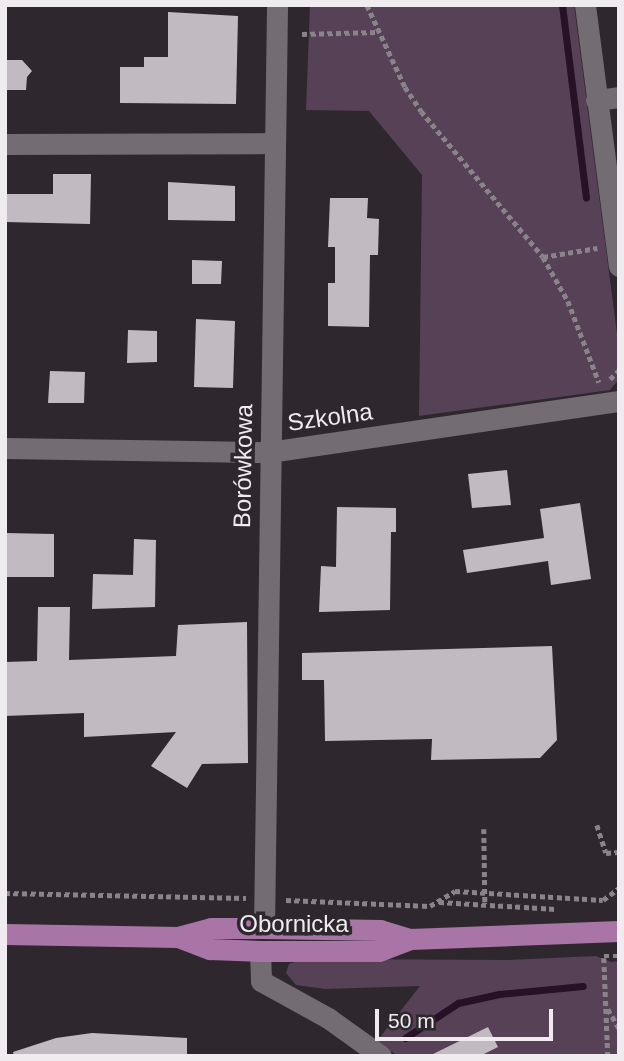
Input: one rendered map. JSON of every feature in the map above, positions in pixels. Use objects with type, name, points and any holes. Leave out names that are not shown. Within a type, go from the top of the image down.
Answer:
[{"type":"main road","name":"Obornicka","points":[[5,934],[178,937],[211,928],[264,928],[380,930],[410,939],[619,932]]},
{"type":"main road","name":"Obornicka","points":[[178,937],[210,949],[260,951],[379,951],[410,939]]},
{"type":"street","name":"Borówkowa","points":[[264,928],[258,796],[269,452],[277,5]]},
{"type":"street","points":[[584,5],[617,255]]},
{"type":"street","points":[[596,100],[619,97]]},
{"type":"street","points":[[5,144],[274,143]]},
{"type":"street","name":"Szkolna","points":[[5,448],[269,452],[610,397]]},
{"type":"street","points":[[260,951],[261,981],[328,1018],[381,1056]]},
{"type":"path","points":[[367,5],[405,87],[421,111],[543,257],[568,302],[600,384],[610,397]]},
{"type":"path","points":[[302,34],[378,32]]},
{"type":"path","points":[[543,257],[617,255]]},
{"type":"path","points":[[597,825],[607,853],[619,852]]},
{"type":"path","points":[[484,830],[485,904]]},
{"type":"path","points":[[5,893],[430,906],[455,891],[603,900],[619,888]]},
{"type":"path","points":[[438,901],[565,910]]},
{"type":"path","points":[[604,958],[608,1056]]},
{"type":"path","points":[[608,1008],[619,1028]]},
{"type":"shaded area","points":[[310,5],[574,5],[619,349],[619,379],[610,390],[419,416],[422,175],[369,111],[306,110]]},
{"type":"shaded area","points":[[596,956],[611,962],[619,961],[619,1056],[398,1056],[377,1041],[420,986],[325,989],[296,985],[286,973],[289,964],[305,959],[508,960]]},
{"type":"building","points":[[168,12],[238,16],[236,104],[120,103],[120,67],[144,67],[144,57],[168,57]]},
{"type":"building","points":[[5,60],[22,60],[32,71],[27,77],[26,90],[5,90]]},
{"type":"building","points":[[53,174],[91,174],[90,224],[5,222],[5,194],[53,194]]},
{"type":"building","points":[[168,182],[235,186],[235,221],[168,220]]},
{"type":"building","points":[[330,198],[368,198],[367,218],[379,219],[378,255],[370,255],[369,327],[328,326],[328,283],[335,283],[335,247],[328,247]]},
{"type":"building","points":[[192,260],[222,261],[221,284],[192,284]]},
{"type":"building","points":[[196,319],[235,321],[233,388],[194,387]]},
{"type":"building","points":[[128,330],[157,331],[157,362],[127,363]]},
{"type":"building","points":[[50,371],[85,372],[84,403],[48,403]]},
{"type":"building","points":[[507,470],[511,505],[472,508],[468,474]]},
{"type":"building","points":[[580,503],[591,579],[551,585],[548,561],[467,573],[463,550],[544,538],[540,509]]},
{"type":"building","points":[[337,507],[396,508],[396,532],[391,532],[390,610],[319,612],[321,566],[336,567]]},
{"type":"building","points":[[5,533],[54,534],[54,577],[5,577]]},
{"type":"building","points":[[134,539],[156,540],[155,607],[92,609],[93,574],[133,575]]},
{"type":"building","points":[[38,607],[70,607],[69,660],[176,656],[178,625],[247,622],[248,763],[202,764],[187,788],[151,766],[176,732],[84,737],[84,713],[5,716],[5,662],[37,661]]},
{"type":"building","points":[[552,646],[557,740],[540,758],[431,760],[432,739],[325,741],[324,680],[302,680],[302,653]]},
{"type":"building","points":[[488,1027],[498,1047],[480,1056],[429,1056]]},
{"type":"building","points":[[92,1033],[187,1038],[187,1056],[14,1056],[13,1052],[56,1038]]},
{"type":"waterway","points":[[562,5],[586,198]]},
{"type":"waterway","points":[[405,1038],[458,1003],[499,994],[583,986]]}]
